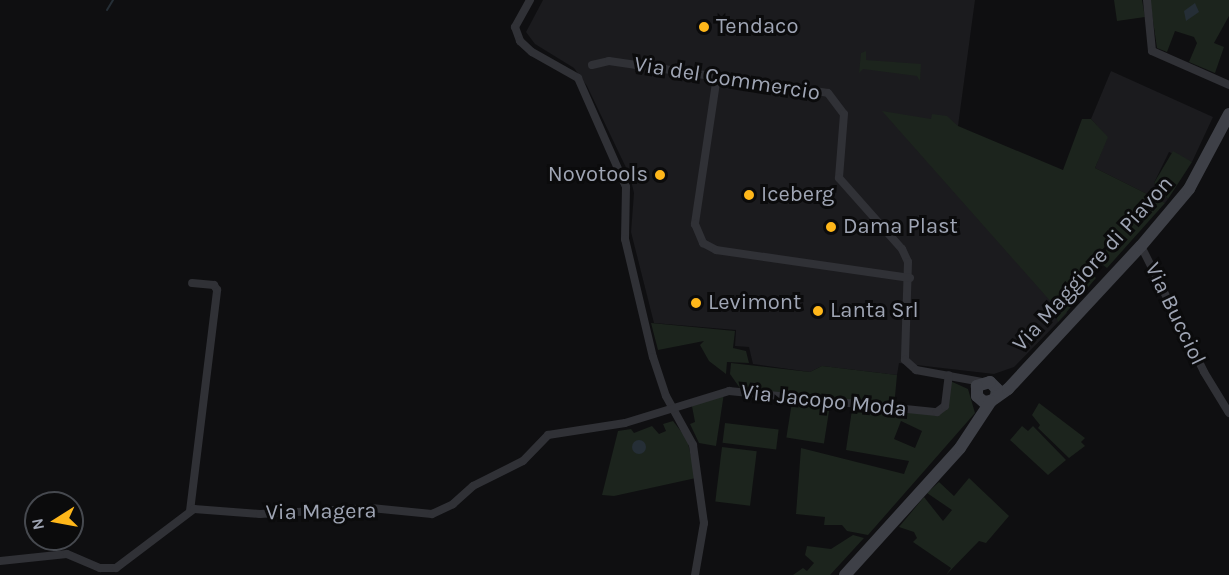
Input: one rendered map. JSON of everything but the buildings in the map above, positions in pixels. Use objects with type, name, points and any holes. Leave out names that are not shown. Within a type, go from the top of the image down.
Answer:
[{"type":"main road","name":"Via Maggiore di Piavon","points":[[986,393],[1020,376],[1141,246],[1189,189],[1229,114]]},
{"type":"main road","points":[[845,575],[976,426],[986,393]]},
{"type":"street","points":[[530,0],[515,27],[520,41],[532,52],[578,78],[626,187],[625,238],[659,380],[693,446],[701,492],[703,544],[695,575]]},
{"type":"street","points":[[1147,0],[1152,51],[1229,85]]},
{"type":"street","name":"Via del Commercio","points":[[592,65],[609,61],[820,89],[835,99],[844,118],[839,178],[902,249],[910,278],[905,360],[916,370],[959,378],[986,393]]},
{"type":"street","points":[[717,76],[695,224],[702,242],[716,250],[910,278]]},
{"type":"street","name":"Via Bucciol","points":[[1141,246],[1204,372],[1229,413]]},
{"type":"street","points":[[0,561],[67,554],[100,568],[117,568],[190,511],[217,290],[214,285],[192,283]]},
{"type":"street","name":"Via Jacopo Moda","points":[[671,407],[742,391],[937,412],[945,406],[949,375]]},
{"type":"street","name":"Via Magera","points":[[190,511],[308,513],[364,508],[432,514],[453,504],[473,486],[523,461],[548,435],[625,423],[671,407]]},
{"type":"shaded area","points":[[543,0],[975,0],[958,126],[1067,313],[1014,367],[994,374],[899,363],[897,375],[822,366],[810,372],[753,364],[749,347],[735,346],[736,330],[654,323],[631,232],[634,193],[630,176],[587,86],[574,68],[535,44],[526,32]]},
{"type":"shaded area","points":[[1114,0],[1142,0],[1145,17],[1117,21]]},
{"type":"shaded area","points":[[1150,0],[1229,0],[1229,16],[1214,43],[1224,47],[1215,73],[1189,62],[1197,43],[1194,37],[1175,31],[1167,52],[1157,48]]},
{"type":"shaded area","points":[[1195,3],[1199,12],[1186,21],[1184,11]]},
{"type":"shaded area","points":[[866,51],[866,60],[921,64],[920,81],[917,76],[863,69],[859,73],[861,53]]},
{"type":"shaded area","points":[[1111,71],[1213,117],[1192,162],[1169,152],[1154,183],[1168,199],[1165,203],[1095,168],[1107,137],[1091,119]]},
{"type":"shaded area","points":[[882,111],[931,119],[932,114],[947,116],[958,126],[1063,170],[1082,119],[1091,119],[1108,137],[1095,168],[1165,203],[1107,268],[1098,261],[1089,271],[1096,278],[1058,322],[1052,303]]},
{"type":"shaded area","points":[[1173,151],[1192,162],[1168,199],[1154,183]]},
{"type":"shaded area","points":[[651,323],[735,331],[733,348],[746,351],[749,363],[727,362],[726,374],[709,361],[700,345],[704,341],[658,350]]},
{"type":"shaded area","points":[[731,363],[810,372],[822,366],[897,375],[894,407],[942,410],[948,380],[968,389],[975,413],[868,535],[847,531],[842,525],[824,525],[825,517],[796,514],[801,448],[904,474],[909,461],[846,450],[853,403],[742,391],[730,374]],"holes":[[[901,421],[922,431],[915,448],[894,439]]]},
{"type":"shaded area","points":[[724,393],[716,446],[699,443],[690,424],[695,422],[691,401]]},
{"type":"shaded area","points":[[792,402],[830,408],[824,444],[786,438]]},
{"type":"shaded area","points":[[1039,403],[1085,438],[1081,442],[1085,446],[1069,458],[1038,428],[1040,425],[1032,415]]},
{"type":"shaded area","points":[[673,421],[687,439],[696,478],[614,496],[602,495],[618,431],[631,429],[634,433],[652,426],[659,434],[666,431],[663,424]]},
{"type":"shaded area","points":[[725,423],[779,430],[776,449],[723,443]]},
{"type":"shaded area","points":[[1022,426],[1028,431],[1033,426],[1066,460],[1048,475],[1010,440]]},
{"type":"shaded area","points":[[636,440],[642,440],[646,447],[642,454],[636,454],[632,450],[632,444]]},
{"type":"shaded area","points":[[722,447],[757,451],[750,506],[715,502]]},
{"type":"shaded area","points":[[969,478],[1009,516],[986,543],[979,541],[946,575],[951,568],[913,542],[917,538],[914,532],[899,527],[924,497],[943,521],[952,510],[927,493],[939,482],[954,496]]},
{"type":"shaded area","points":[[853,535],[864,538],[830,575],[793,575],[803,568],[807,571],[814,563],[805,555],[807,546],[831,549]]},
{"type":"waterway","points":[[107,10],[113,0]]},
{"type":"place","name":"Tendaco","points":[[704,27]]},
{"type":"place","name":"Novotools","points":[[660,175]]},
{"type":"place","name":"Iceberg","points":[[749,195]]},
{"type":"place","name":"Dama Plast","points":[[831,227]]},
{"type":"place","name":"Levimont","points":[[696,303]]},
{"type":"place","name":"Lanta Srl","points":[[818,311]]}]
